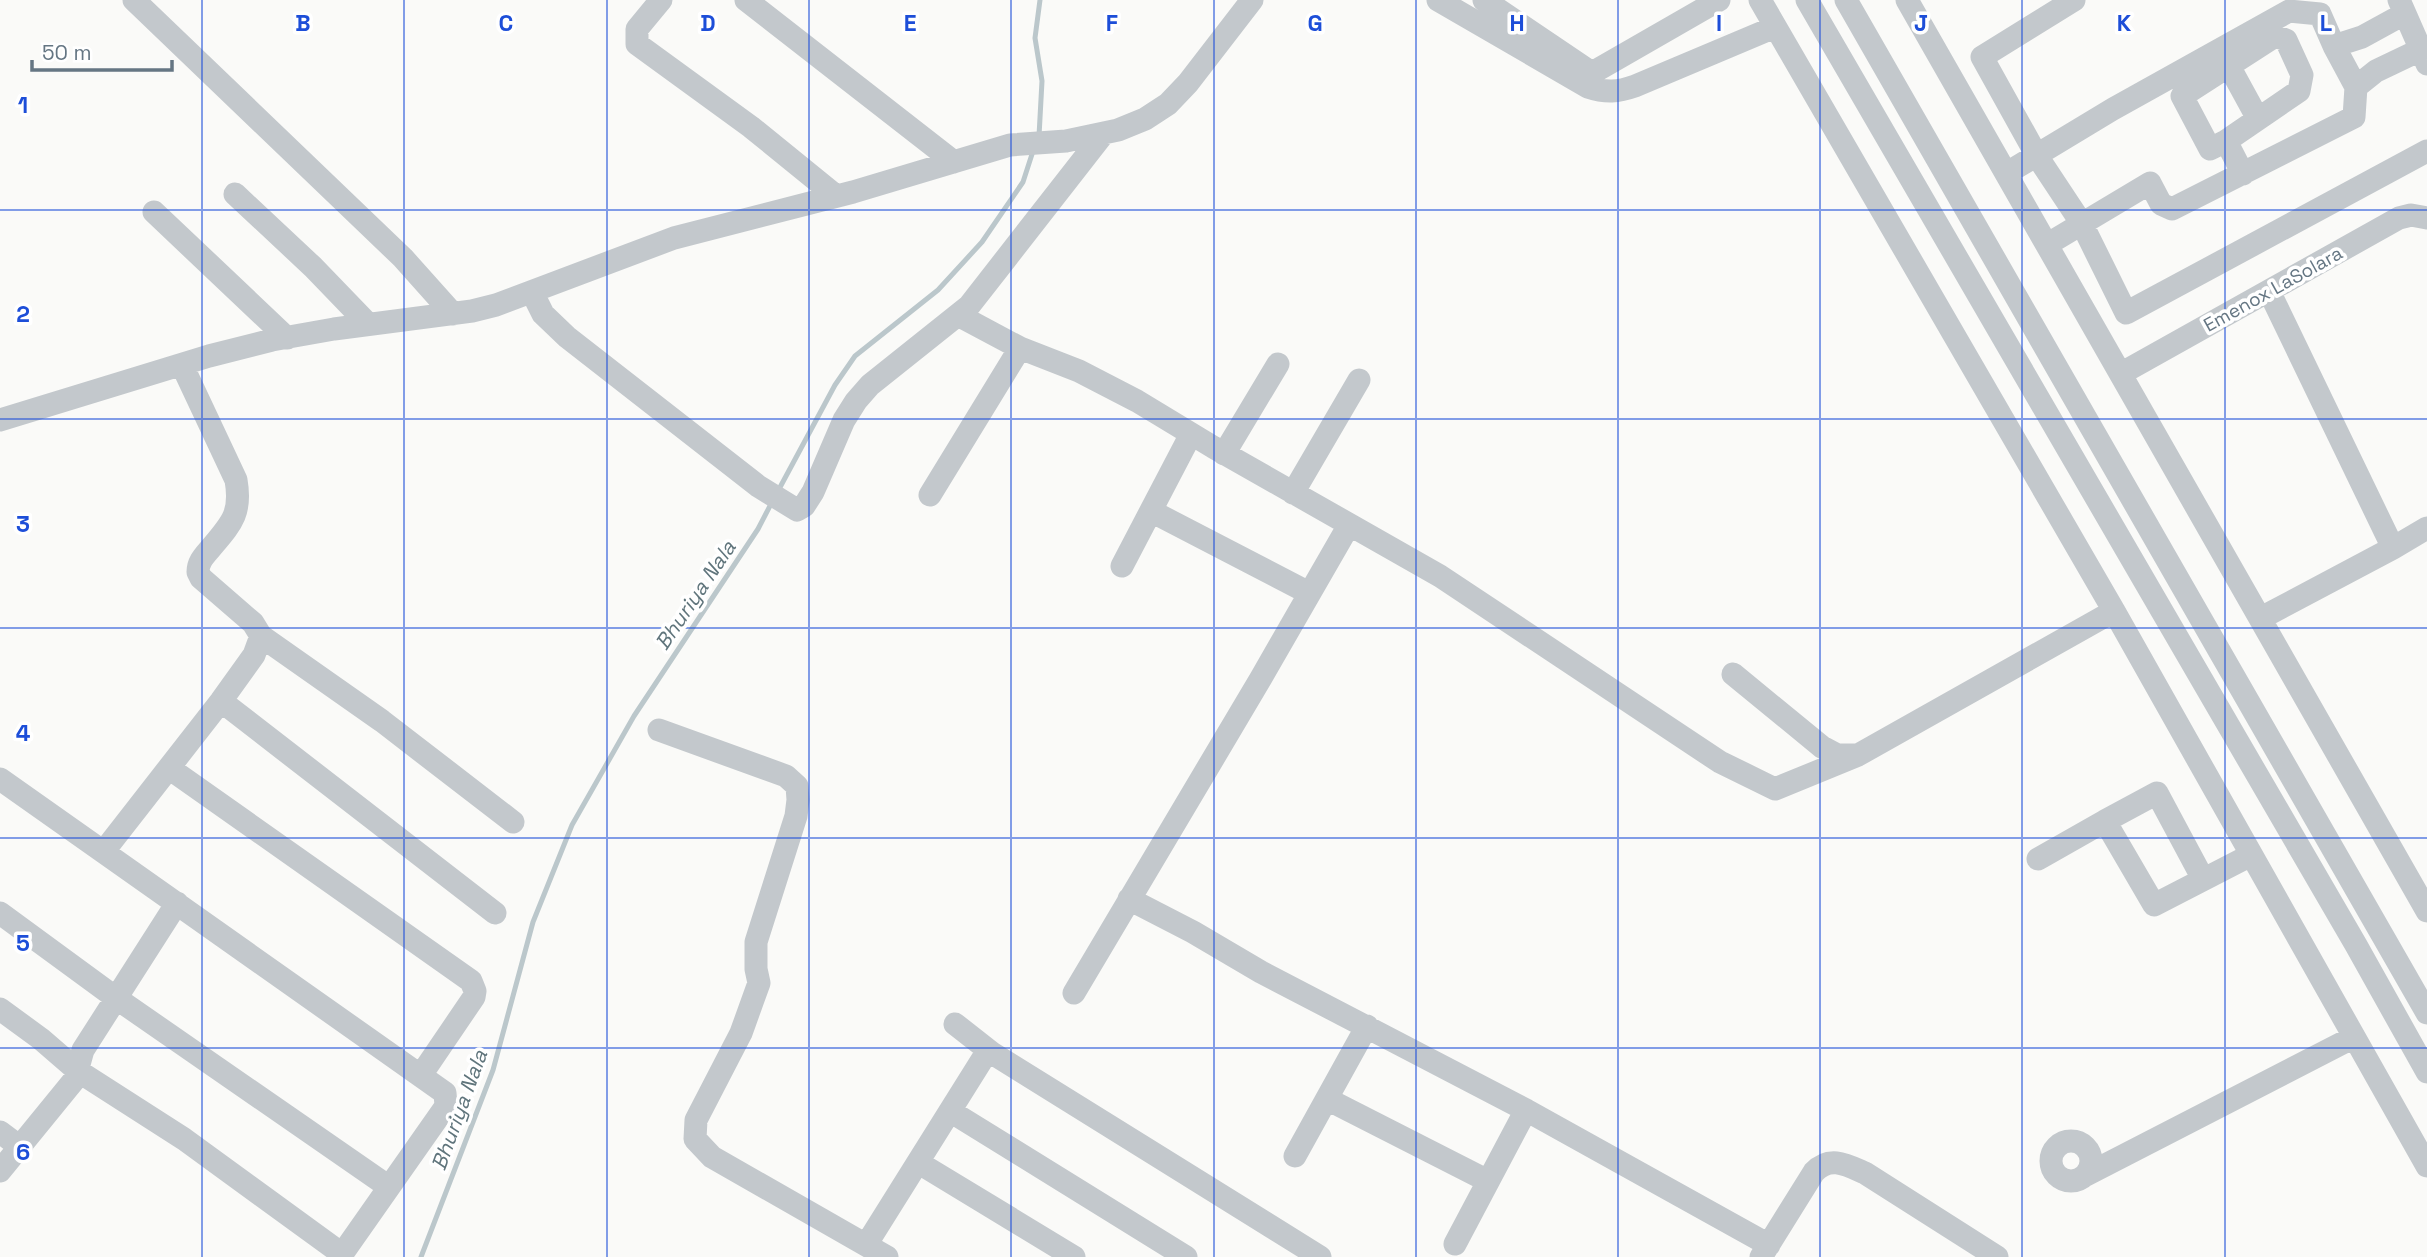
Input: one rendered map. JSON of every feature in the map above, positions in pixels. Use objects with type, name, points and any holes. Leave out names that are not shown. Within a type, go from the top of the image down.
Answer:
[{"type":"street","points":[[134,0],[402,258],[453,314]]},
{"type":"street","points":[[661,0],[638,29],[635,40],[637,44],[751,128],[835,196]]},
{"type":"street","points":[[746,0],[954,162]]},
{"type":"street","points":[[0,420],[182,365],[287,338],[496,306],[665,241],[835,196],[1010,145],[1066,141],[1104,133],[1145,119],[1168,104],[1188,83],[1252,0]]},
{"type":"street","points":[[1438,0],[1588,87],[1603,92],[1618,92],[1636,86],[1775,27]]},
{"type":"street","points":[[1484,0],[1592,73],[1716,1]]},
{"type":"street","points":[[1760,0],[2114,611],[2427,1166]]},
{"type":"street","points":[[1807,0],[2427,1072]]},
{"type":"street","points":[[1846,0],[2427,1013]]},
{"type":"street","points":[[1907,0],[2427,911]]},
{"type":"street","points":[[2074,0],[1982,57],[2037,156],[2081,224],[2126,313],[2427,151]]},
{"type":"street","points":[[2334,46],[2362,37],[2402,7],[2424,57],[2376,71],[2356,88]]},
{"type":"street","points":[[2007,173],[2113,109],[2289,11],[2320,14],[2356,88],[2354,117],[2172,209],[2161,204],[2150,183],[2048,244]]},
{"type":"street","points":[[2275,36],[2286,40],[2302,75],[2299,91],[2227,141],[2210,149],[2182,96],[2229,66],[2275,36]]},
{"type":"street","points":[[2229,66],[2258,119]]},
{"type":"street","points":[[532,292],[550,323],[758,486],[793,509],[804,506],[813,492],[844,420],[856,401],[870,385],[958,315],[984,288],[1104,133]]},
{"type":"street","points":[[2227,141],[2244,174]]},
{"type":"street","points":[[235,194],[313,267],[368,324]]},
{"type":"street","points":[[154,212],[287,338]]},
{"type":"street","name":"Emenox LaSolara","points":[[2122,373],[2399,218],[2412,215],[2427,218]]},
{"type":"street","points":[[2269,291],[2393,548]]},
{"type":"street","points":[[958,315],[1020,348],[1103,383],[1440,576],[1720,762],[1775,789],[1858,755],[2114,611]]},
{"type":"street","points":[[930,495],[1020,348]]},
{"type":"street","points":[[1224,454],[1278,364]]},
{"type":"street","points":[[182,365],[236,480],[238,495],[237,510],[231,524],[202,559],[198,572],[201,578],[253,623],[261,636],[382,721],[513,822]]},
{"type":"street","points":[[1293,493],[1359,380]]},
{"type":"street","points":[[1122,566],[1191,434]]},
{"type":"street","points":[[1151,511],[1309,593]]},
{"type":"street","points":[[1074,993],[1349,525]]},
{"type":"street","points":[[2262,618],[2427,528]]},
{"type":"street","points":[[104,851],[221,701],[254,655],[261,636]]},
{"type":"street","points":[[1733,674],[1822,747],[1837,755],[1858,755]]},
{"type":"street","points":[[221,701],[495,913]]},
{"type":"street","points":[[659,730],[786,776],[797,786],[796,816],[756,942],[759,983],[741,1033],[696,1120],[695,1139],[712,1157],[887,1257]]},
{"type":"street","points":[[169,768],[471,982],[475,991],[474,997],[421,1075]]},
{"type":"street","points":[[0,779],[421,1075],[445,1093],[446,1106],[341,1255],[184,1139],[78,1071],[0,1009]]},
{"type":"street","points":[[2038,859],[2157,793],[2203,879]]},
{"type":"street","points":[[2105,821],[2154,905],[2251,855]]},
{"type":"street","points":[[1129,899],[1261,972],[1526,1110],[1765,1251],[1814,1172],[1821,1164],[1833,1162],[1866,1173],[1997,1257]]},
{"type":"street","points":[[0,1171],[71,1085],[83,1050],[177,903]]},
{"type":"street","points":[[0,913],[116,998],[389,1187]]},
{"type":"street","points":[[955,1024],[992,1053],[1320,1257]]},
{"type":"street","points":[[1295,1156],[1367,1026]]},
{"type":"street","points":[[2084,1177],[2354,1037]]},
{"type":"street","points":[[866,1245],[985,1055],[992,1053]]},
{"type":"street","points":[[1327,1098],[1488,1181]]},
{"type":"street","points":[[1455,1244],[1526,1110]]},
{"type":"street","points":[[950,1111],[1151,1248],[1186,1257]]},
{"type":"street","points":[[0,1132],[20,1146]]},
{"type":"street","points":[[919,1163],[1074,1257]]},
{"type":"waterway","name":"Bhuriya Nala","points":[[1039,136],[1042,81],[1035,38],[1040,0]]},
{"type":"waterway","name":"Bhuriya Nala","points":[[778,491],[835,385],[855,356],[938,290],[982,242],[1023,182],[1034,148]]},
{"type":"waterway","name":"Bhuriya Nala","points":[[421,1257],[493,1070],[533,922],[572,825],[634,716],[758,529],[772,502]]}]
